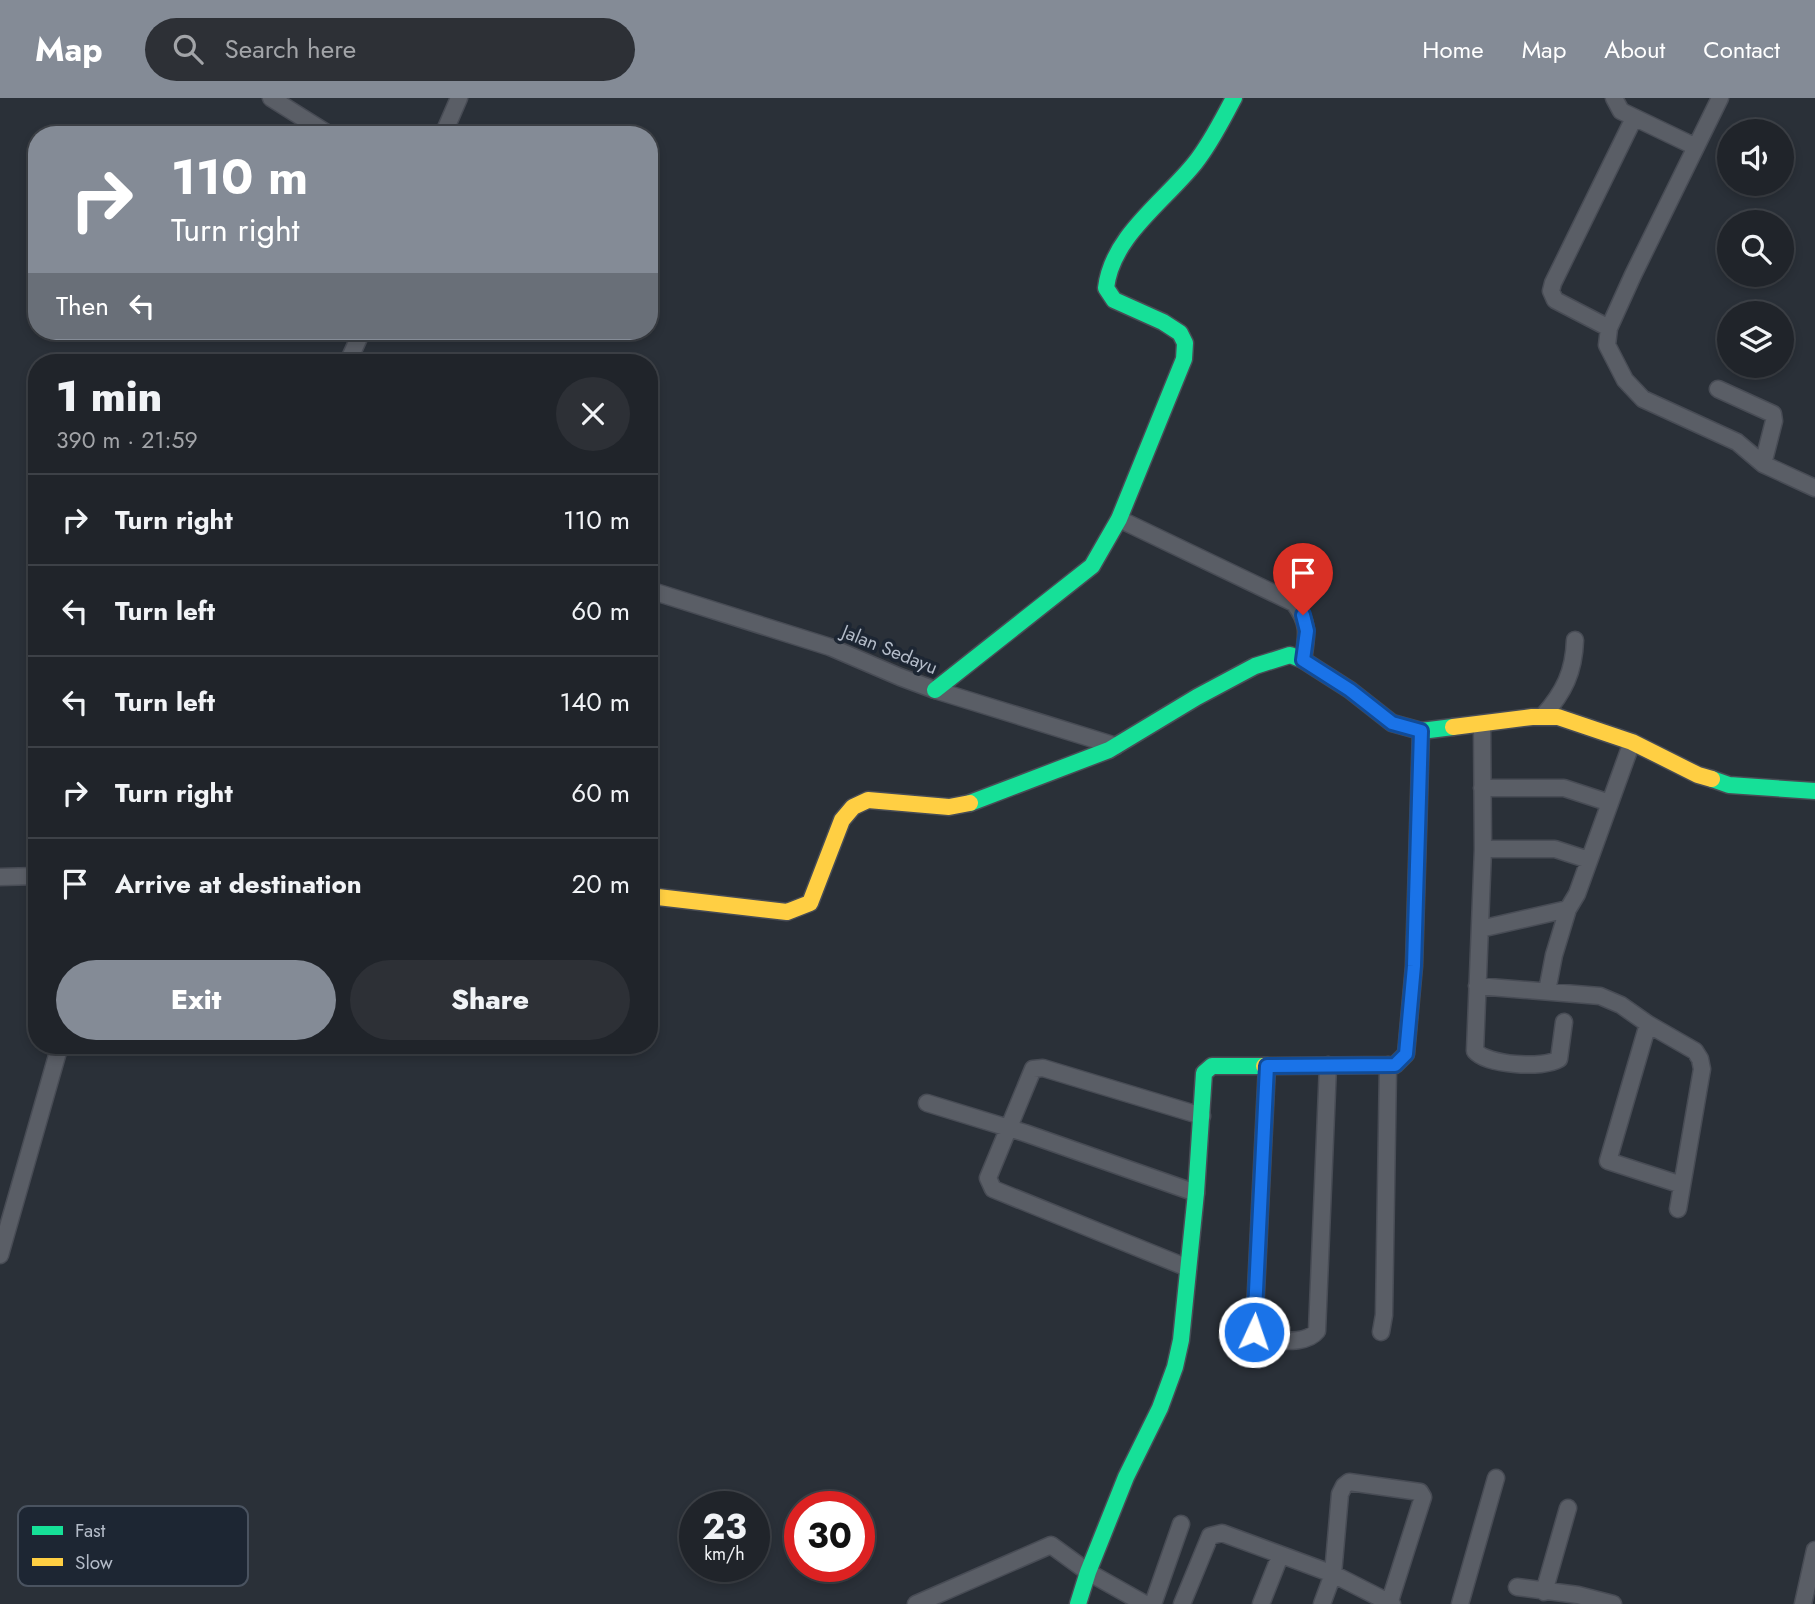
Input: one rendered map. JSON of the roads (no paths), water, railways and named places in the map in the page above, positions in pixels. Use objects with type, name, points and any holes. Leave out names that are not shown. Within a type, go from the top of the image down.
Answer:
[{"type":"street","points":[[447,126],[459,98]]},
{"type":"street","points":[[935,690],[1088,569],[1119,519],[1184,359],[1185,341],[1179,331],[1107,295],[1106,274],[1118,251],[1190,170],[1234,98]]},
{"type":"street","points":[[1614,98],[1621,111],[1696,146]]},
{"type":"street","points":[[1720,98],[1609,328],[1607,345],[1625,380],[1643,399],[1737,442],[1763,464],[1815,488]]},
{"type":"street","points":[[271,99],[315,126]]},
{"type":"street","points":[[1609,328],[1555,300],[1551,291],[1634,118]]},
{"type":"street","points":[[1718,388],[1773,414],[1774,421],[1763,464]]},
{"type":"street","points":[[1119,519],[1294,603],[1303,615],[1307,631],[1303,660]]},
{"type":"street","name":"Jalan Sedayu","points":[[658,593],[830,647],[935,690],[1116,746]]},
{"type":"street","points":[[1543,716],[1567,683],[1574,658],[1575,640]]},
{"type":"street","points":[[658,897],[787,912],[799,909],[810,903],[842,820],[853,807],[868,800],[959,807],[1116,746],[1255,666],[1290,655],[1303,660],[1350,690],[1392,723],[1421,731],[1543,716],[1558,717],[1632,742],[1698,775],[1729,785],[1815,792]]},
{"type":"street","points":[[1482,723],[1483,849],[1474,1049],[1484,1059],[1536,1065],[1558,1061],[1563,1022]]},
{"type":"street","points":[[1078,1604],[1126,1477],[1160,1408],[1175,1367],[1181,1340],[1196,1193],[1204,1073],[1212,1066],[1395,1065],[1402,1061],[1406,1054],[1414,966],[1421,731]]},
{"type":"street","points":[[1547,991],[1554,955],[1568,909],[1577,894],[1632,742]]},
{"type":"street","points":[[1482,788],[1564,788],[1610,803]]},
{"type":"street","points":[[1483,849],[1555,849],[1589,860]]},
{"type":"street","points":[[0,877],[28,876]]},
{"type":"street","points":[[1480,929],[1568,909]]},
{"type":"street","points":[[1478,986],[1600,996],[1621,1005],[1695,1051],[1702,1069],[1678,1209]]},
{"type":"street","points":[[1648,1024],[1608,1161],[1682,1185]]},
{"type":"street","points":[[0,1255],[57,1054]]},
{"type":"street","points":[[1267,1066],[1254,1332],[1262,1339],[1273,1340],[1307,1339],[1317,1331],[1328,1065]]},
{"type":"street","points":[[1381,1332],[1384,1315],[1388,1065]]},
{"type":"street","points":[[1188,1268],[993,1189],[988,1178],[1033,1069],[1043,1068],[1202,1116]]},
{"type":"street","points":[[928,1103],[1196,1193]]},
{"type":"street","points":[[1460,1604],[1496,1478]]},
{"type":"street","points":[[1182,1604],[1210,1536],[1222,1533],[1333,1574],[1390,1604],[1423,1503],[1420,1492],[1349,1482],[1343,1486],[1333,1574],[1322,1604]]},
{"type":"street","points":[[1544,1592],[1568,1508]]},
{"type":"street","points":[[1153,1604],[1181,1524]]},
{"type":"street","points":[[916,1604],[1052,1545],[1088,1572],[1145,1604]]},
{"type":"street","points":[[1803,1604],[1812,1581],[1815,1550]]},
{"type":"street","points":[[1261,1604],[1280,1556]]},
{"type":"street","points":[[952,1604],[959,1585]]},
{"type":"street","points":[[1517,1587],[1578,1595],[1613,1604]]}]
